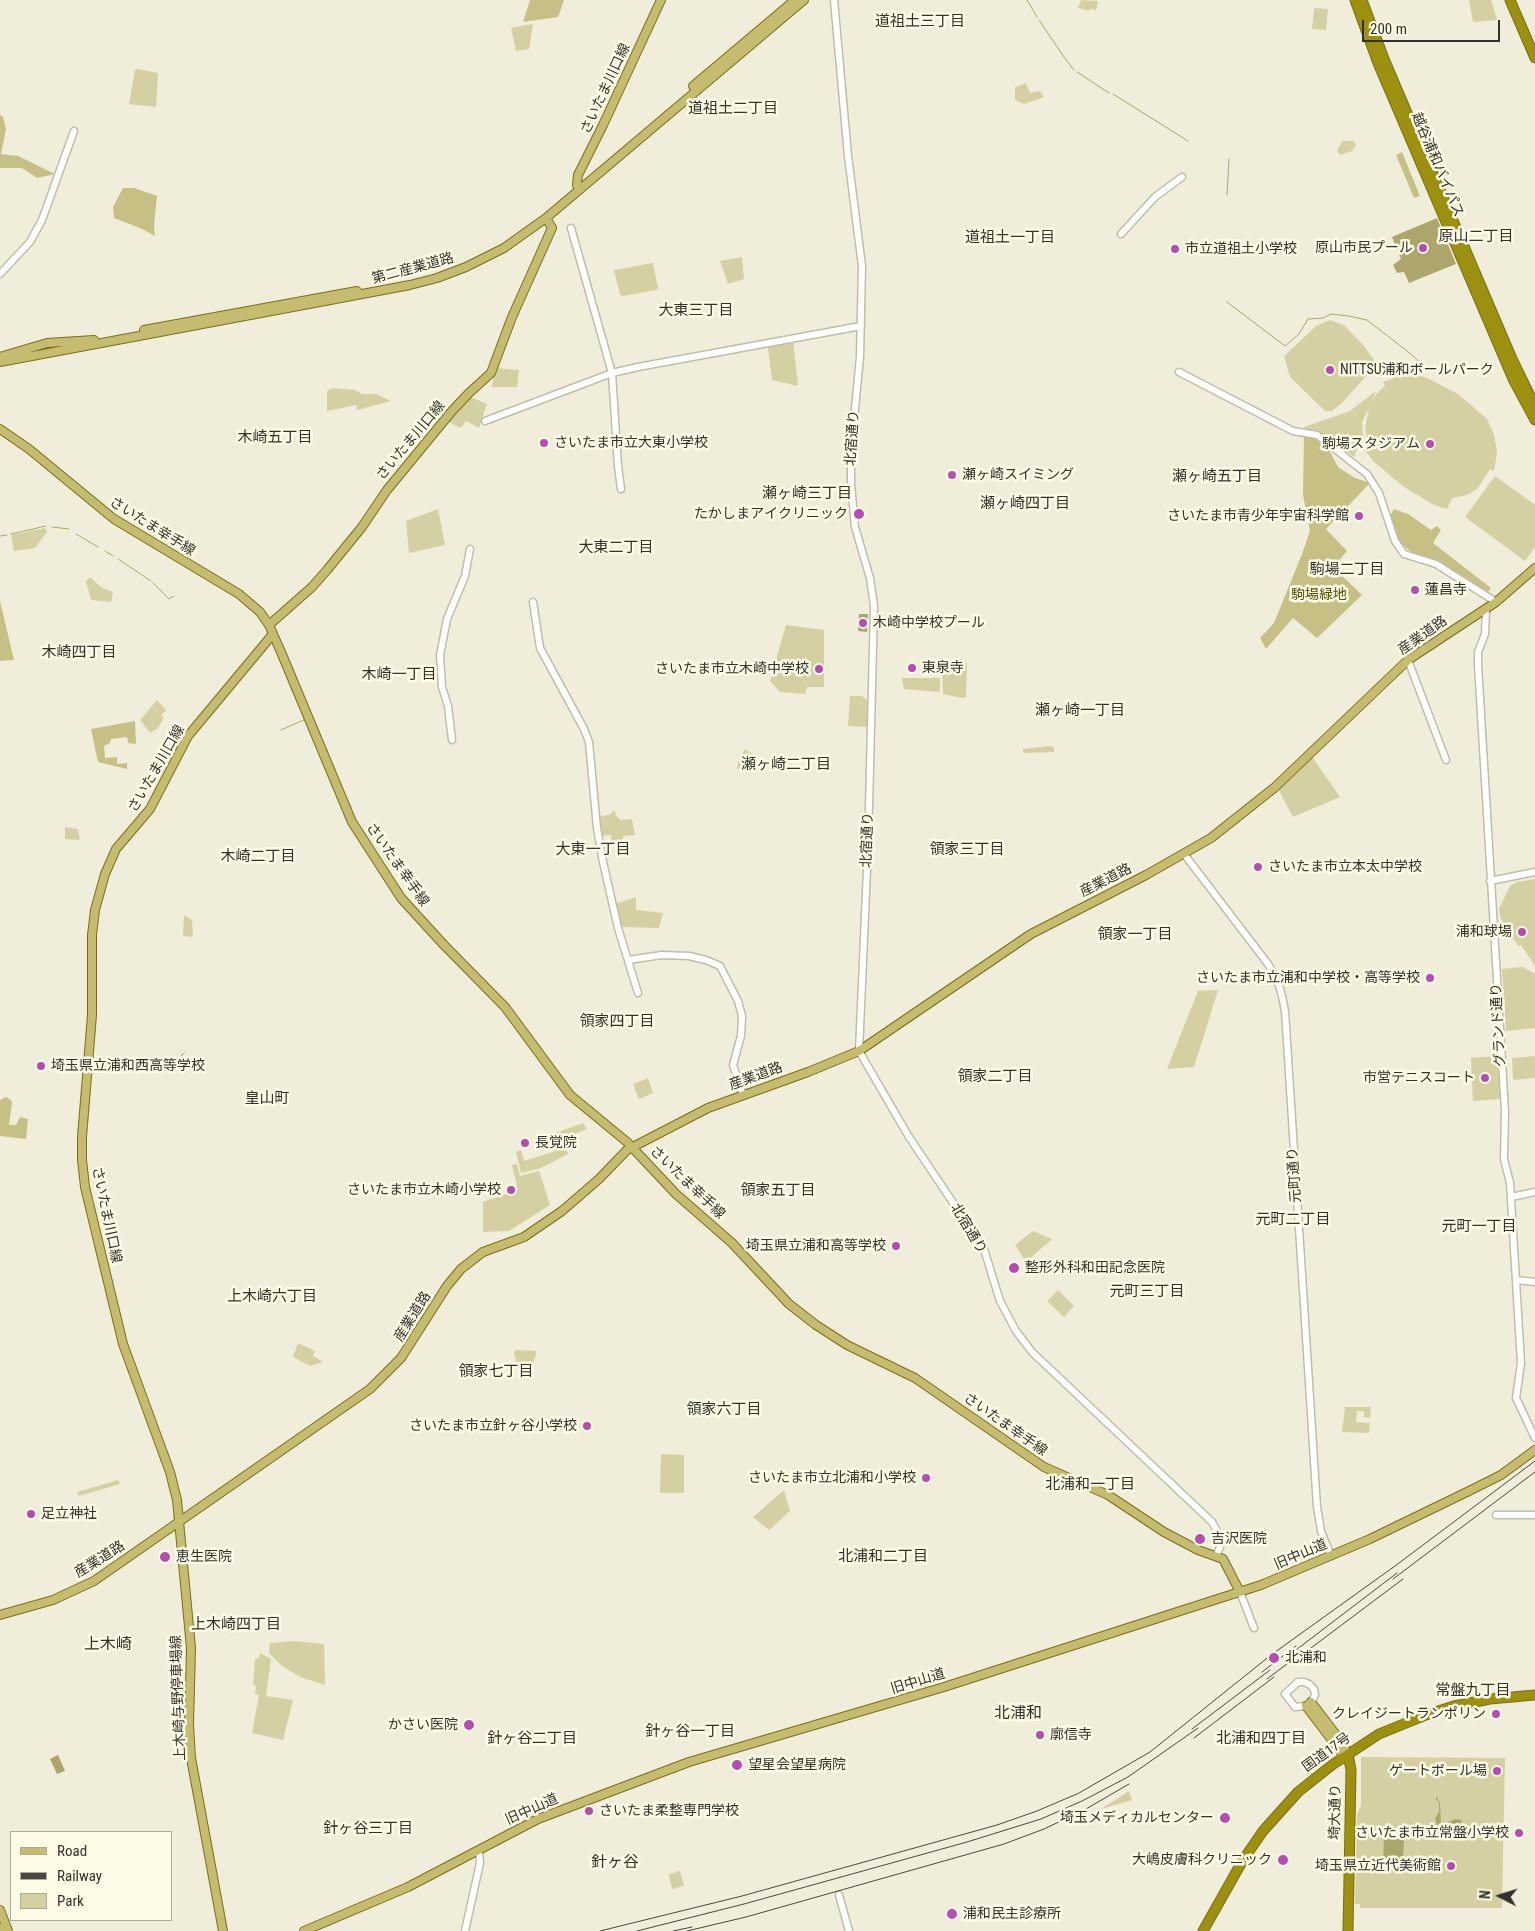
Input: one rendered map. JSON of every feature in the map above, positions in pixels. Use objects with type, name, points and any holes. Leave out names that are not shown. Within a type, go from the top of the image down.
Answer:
[{"type":"highway","name":"越谷浦和バイパス","points":[[1355,0],[1378,63],[1514,381],[1535,420]]},
{"type":"highway","name":"越谷浦和バイパス","points":[[1362,0],[1384,59],[1512,360],[1535,406]]},
{"type":"highway","points":[[1510,0],[1535,58]]},
{"type":"highway","name":"国道17号","points":[[1203,1931],[1243,1860],[1263,1831],[1306,1784],[1348,1754],[1390,1729],[1443,1709],[1490,1699],[1535,1695]]},
{"type":"highway","name":"埼大通り","points":[[1348,1754],[1351,1770],[1348,1931]]},
{"type":"main road","name":"さいたま川口線","points":[[578,187],[578,175],[603,126],[661,0]]},
{"type":"main road","name":"第二産業道路","points":[[0,362],[254,316],[424,282],[452,273],[487,257],[516,240],[546,218],[578,187],[795,0]]},
{"type":"main road","name":"第二産業道路","points":[[0,357],[47,343],[96,340],[388,285],[436,274],[464,263],[528,226],[578,187],[804,0]]},
{"type":"main road","name":"さいたま川口線","points":[[269,625],[312,587],[327,570],[362,527],[387,490],[452,411],[491,373],[512,317],[552,228],[546,218]]},
{"type":"main road","name":"さいたま幸手線","points":[[0,429],[29,449],[114,520],[248,600],[269,625]]},
{"type":"main road","name":"産業道路","points":[[0,1615],[39,1605],[82,1588],[370,1389],[401,1358],[447,1286],[461,1269],[483,1252],[524,1237],[556,1216],[590,1187],[623,1153],[632,1147],[696,1113],[830,1064],[859,1051],[1031,934],[1184,854],[1231,824],[1274,788],[1408,660],[1426,646],[1486,610],[1535,568]]},
{"type":"main road","points":[[269,625],[273,634]]},
{"type":"main road","name":"さいたま川口線","points":[[180,1522],[170,1472],[121,1338],[83,1171],[82,1137],[92,1016],[93,929],[100,887],[116,850],[147,814],[183,744],[194,728],[273,634]]},
{"type":"main road","name":"さいたま幸手線","points":[[273,634],[352,822],[396,891],[412,912],[505,1007],[570,1095],[632,1147],[676,1194],[732,1243],[789,1304],[816,1325],[847,1345],[915,1378],[1044,1467],[1108,1495],[1164,1532],[1225,1561],[1240,1592]]},
{"type":"main road","name":"旧中山道","points":[[304,1931],[408,1887],[538,1819],[690,1762],[935,1690],[1240,1592],[1331,1556],[1391,1529],[1496,1478],[1535,1450]]},
{"type":"main road","name":"上木崎与野停車場線","points":[[180,1522],[191,1648],[189,1725],[191,1758],[223,1931]]},
{"type":"main road","points":[[1308,1704],[1341,1752],[1348,1754]]},
{"type":"main road","points":[[0,1910],[8,1931]]},
{"type":"street","name":"北宿通り","points":[[834,0],[848,156],[862,257],[861,326],[851,450],[851,484],[855,527],[870,578],[874,606],[868,847],[859,1051],[909,1137],[984,1249],[1000,1301],[1016,1331],[1032,1352],[1212,1522],[1220,1537],[1220,1547],[1216,1556]]},
{"type":"street","points":[[0,274],[30,242],[41,223],[74,131]]},
{"type":"street","points":[[1121,234],[1155,197],[1182,177]]},
{"type":"street","points":[[571,228],[612,374],[621,489]]},
{"type":"street","points":[[484,422],[612,374],[638,367],[861,326]]},
{"type":"street","points":[[1179,372],[1291,430],[1314,433],[1326,441],[1359,466],[1373,482],[1384,505],[1396,541],[1404,554],[1436,564],[1496,602]]},
{"type":"street","points":[[452,740],[448,706],[442,687],[440,655],[448,619],[465,576],[470,549]]},
{"type":"street","points":[[533,602],[540,648],[584,729],[589,742],[600,846],[618,930],[638,993]]},
{"type":"street","name":"グランド通り","points":[[1486,610],[1485,634],[1478,655],[1504,1111],[1504,1159],[1511,1197],[1521,1363],[1516,1400],[1535,1438]]},
{"type":"street","points":[[1408,660],[1446,760]]},
{"type":"street","name":"元町通り","points":[[1184,854],[1268,964],[1278,982],[1282,996],[1285,1011],[1318,1507],[1321,1531],[1331,1556]]},
{"type":"street","points":[[1490,881],[1535,872]]},
{"type":"street","points":[[628,960],[662,955],[689,956],[720,966],[738,1001],[742,1016],[741,1036],[733,1065],[743,1095]]},
{"type":"street","points":[[1511,1197],[1535,1192]]},
{"type":"street","points":[[1516,1280],[1535,1282]]},
{"type":"street","points":[[1496,1515],[1535,1515]]},
{"type":"street","points":[[1240,1592],[1254,1628]]},
{"type":"street","points":[[1298,1682],[1307,1682],[1314,1691],[1314,1697],[1308,1704],[1298,1708],[1292,1706],[1286,1697],[1286,1692],[1298,1682]]},
{"type":"street","points":[[465,1931],[480,1862],[479,1850]]},
{"type":"street","points":[[839,1895],[848,1931]]},
{"type":"green space","points":[[530,0],[564,0],[558,17],[523,22]]},
{"type":"green space","points":[[1081,0],[1098,1],[1096,10],[1090,9],[1089,11],[1078,8]]},
{"type":"green space","points":[[1469,0],[1491,0],[1497,20],[1473,22]]},
{"type":"green space","points":[[1314,8],[1328,9],[1326,30],[1312,29]]},
{"type":"green space","points":[[533,24],[529,49],[516,51],[511,28]]},
{"type":"green space","points":[[135,70],[158,73],[156,107],[129,104]]},
{"type":"green space","points":[[1026,83],[1030,93],[1040,91],[1044,97],[1024,104],[1015,100],[1015,87]]},
{"type":"green space","points":[[0,115],[3,117],[6,129],[1,154],[18,156],[55,174],[37,178],[22,168],[0,168]]},
{"type":"green space","points":[[1343,141],[1354,141],[1356,145],[1352,151],[1340,155],[1337,150]]},
{"type":"green space","points":[[1402,152],[1420,196],[1414,198],[1396,155]]},
{"type":"green space","points":[[123,188],[134,188],[157,196],[154,225],[155,236],[114,218],[113,207]]},
{"type":"green space","points":[[742,257],[744,279],[728,284],[720,261]]},
{"type":"green space","points":[[652,263],[657,290],[622,296],[614,271]]},
{"type":"green space","name":"NITTSU浦和ボールパーク","points":[[1330,320],[1344,325],[1364,346],[1377,364],[1341,404],[1332,411],[1325,411],[1290,377],[1284,356],[1316,326]]},
{"type":"green space","points":[[793,341],[797,386],[772,380],[768,348],[769,346]]},
{"type":"green space","points":[[495,368],[519,370],[517,387],[492,387]]},
{"type":"green space","name":"駒場スタジアム","points":[[1411,375],[1425,377],[1458,394],[1487,419],[1494,434],[1497,452],[1494,471],[1490,469],[1478,488],[1467,495],[1452,498],[1447,509],[1434,505],[1404,487],[1374,462],[1362,447],[1368,441],[1365,429],[1369,408],[1362,422],[1363,435],[1354,457],[1321,433],[1305,429],[1304,427],[1350,411],[1376,391],[1370,405],[1376,394],[1385,386],[1383,382]]},
{"type":"green space","points":[[332,388],[355,390],[362,394],[376,394],[391,401],[357,410],[356,405],[327,411],[327,391]]},
{"type":"green space","points":[[468,396],[487,404],[479,428],[466,421],[461,428],[446,421]]},
{"type":"green space","name":"駒場緑地","points":[[1304,435],[1311,436],[1327,446],[1338,467],[1355,478],[1370,483],[1326,529],[1347,551],[1333,567],[1362,595],[1317,638],[1293,618],[1266,649],[1260,638],[1274,623],[1310,531],[1303,495]]},
{"type":"green space","points":[[1495,476],[1535,505],[1535,547],[1525,561],[1465,517]]},
{"type":"green space","points":[[438,509],[445,545],[409,553],[406,521]]},
{"type":"green space","points":[[1394,509],[1408,514],[1431,530],[1437,526],[1441,530],[1433,543],[1491,588],[1488,592],[1434,559],[1413,553],[1405,547],[1400,542],[1392,521],[1391,514]]},
{"type":"green space","points":[[45,528],[47,532],[35,548],[14,551],[11,535]]},
{"type":"green space","points":[[90,577],[102,588],[113,592],[111,602],[91,600],[86,581]]},
{"type":"green space","points":[[0,601],[14,660],[0,661]]},
{"type":"green space","points":[[786,625],[824,630],[824,687],[807,687],[805,694],[780,692],[770,681]]},
{"type":"green space","points":[[942,663],[967,663],[966,697],[962,698],[943,694]]},
{"type":"green space","points":[[902,678],[940,678],[940,692],[904,689]]},
{"type":"green space","points":[[850,696],[862,696],[868,701],[867,727],[848,726]]},
{"type":"green space","points":[[157,700],[166,710],[161,715],[164,718],[158,728],[150,733],[140,720]]},
{"type":"green space","points":[[135,721],[136,744],[128,743],[127,737],[111,739],[110,743],[104,746],[105,758],[117,757],[117,764],[127,763],[127,769],[98,762],[91,729]]},
{"type":"green space","points":[[1051,746],[1054,748],[1054,752],[1023,753],[1023,749]]},
{"type":"green space","points":[[745,749],[755,756],[744,773],[737,768],[739,759]]},
{"type":"green space","points":[[1313,758],[1340,797],[1293,817],[1278,789]]},
{"type":"green space","points":[[614,810],[617,817],[621,820],[632,819],[635,835],[623,836],[623,842],[612,843],[611,835],[600,836],[599,817],[611,814]]},
{"type":"green space","points":[[65,827],[78,829],[80,840],[65,839]]},
{"type":"green space","name":"浦和球場","points":[[1535,879],[1535,966],[1521,945],[1518,946],[1501,919],[1499,909],[1510,886],[1517,882]]},
{"type":"green space","points":[[636,897],[636,910],[663,913],[659,928],[620,927],[615,904]]},
{"type":"green space","points":[[184,915],[192,920],[193,937],[183,936]]},
{"type":"green space","points":[[1523,967],[1535,974],[1535,1028],[1506,1031],[1502,969]]},
{"type":"green space","points":[[1218,990],[1194,1067],[1167,1069],[1198,991]]},
{"type":"green space","name":"市営テニスコート","points":[[1498,1056],[1500,1099],[1473,1101],[1471,1058]]},
{"type":"green space","name":"市営テニスコート","points":[[1535,1056],[1535,1078],[1513,1080],[1512,1058]]},
{"type":"green space","points":[[648,1078],[653,1093],[639,1099],[633,1084]]},
{"type":"green space","points":[[6,1097],[12,1103],[9,1125],[16,1125],[20,1117],[28,1119],[26,1139],[0,1136],[0,1100]]},
{"type":"green space","points":[[583,1123],[587,1129],[553,1142],[550,1135]]},
{"type":"green space","points":[[563,1141],[568,1154],[541,1168],[521,1173],[516,1152],[521,1150],[524,1161],[555,1151],[553,1144]]},
{"type":"green space","points":[[517,1164],[520,1176],[539,1171],[550,1205],[509,1231],[483,1232],[483,1202],[518,1190],[512,1165]]},
{"type":"green space","points":[[1033,1231],[1052,1239],[1026,1262],[1015,1245]]},
{"type":"green space","points":[[1058,1290],[1074,1306],[1064,1317],[1047,1301]]},
{"type":"green space","points":[[298,1343],[315,1351],[313,1356],[323,1362],[310,1366],[293,1357]]},
{"type":"green space","points":[[516,1350],[537,1351],[531,1370],[518,1370],[514,1352]]},
{"type":"green space","points":[[1345,1407],[1371,1407],[1370,1418],[1364,1417],[1364,1411],[1357,1411],[1356,1422],[1370,1423],[1369,1433],[1342,1432]]},
{"type":"green space","points":[[661,1454],[684,1455],[684,1493],[660,1493]]},
{"type":"green space","points":[[118,1480],[120,1484],[79,1496],[77,1492]]},
{"type":"green space","points":[[784,1490],[790,1511],[769,1530],[753,1517]]},
{"type":"green space","points":[[293,1641],[324,1644],[325,1685],[300,1677],[281,1665],[269,1653],[270,1643]]},
{"type":"green space","points":[[260,1653],[271,1659],[266,1696],[293,1700],[283,1740],[252,1733],[259,1695],[255,1694],[256,1686],[253,1685],[255,1659],[259,1658]]},
{"type":"green space","points":[[1361,1757],[1505,1758],[1502,1908],[1360,1908],[1360,1904],[1355,1904],[1357,1815],[1361,1805]]},
{"type":"green space","points":[[1129,1791],[1132,1800],[1101,1809]]},
{"type":"green space","points":[[680,1871],[684,1886],[672,1889],[669,1874]]},
{"type":"shaded area","name":"原山市民プール","points":[[1437,218],[1456,264],[1409,283],[1404,272],[1397,273],[1393,265],[1401,259],[1392,237]]},
{"type":"shaded area","name":"木崎中学校プール","points":[[859,614],[868,614],[867,632],[858,631]]},
{"type":"shaded area","points":[[58,1755],[65,1771],[57,1774],[50,1759]]},
{"type":"shaded area","points":[[1436,1796],[1440,1803],[1441,1823],[1445,1824],[1455,1819],[1462,1820],[1461,1823],[1445,1827],[1437,1825],[1435,1819],[1439,1812],[1439,1802],[1436,1800]]},
{"type":"shaded area","points":[[1384,1837],[1404,1837],[1403,1866],[1383,1865]]},
{"type":"waterway","points":[[1027,0],[1037,17]]},
{"type":"waterway","points":[[1039,20],[1074,70]]},
{"type":"waterway","points":[[1077,72],[1109,93]]},
{"type":"waterway","points":[[1113,94],[1188,141]]},
{"type":"waterway","points":[[1227,195],[1229,159]]},
{"type":"waterway","points":[[1227,302],[1285,346],[1299,334],[1308,319],[1323,318],[1331,314],[1349,316],[1367,320],[1418,361]]},
{"type":"waterway","points":[[11,534],[46,526]]},
{"type":"waterway","points":[[52,527],[69,529]]},
{"type":"waterway","points":[[76,534],[98,547]]},
{"type":"waterway","points":[[0,536],[7,535]]},
{"type":"waterway","points":[[105,551],[113,556]]},
{"type":"waterway","points":[[118,559],[151,581]]},
{"type":"waterway","points":[[153,583],[169,599],[174,596]]},
{"type":"waterway","points":[[281,730],[306,719]]},
{"type":"waterway","points":[[145,1063],[153,1070],[163,1058],[171,1066],[185,1052]]},
{"type":"railway","points":[[600,1931],[742,1896],[997,1825],[1079,1793],[1150,1752],[1271,1655],[1395,1566],[1535,1461]]},
{"type":"railway","points":[[1393,1579],[1535,1472]]},
{"type":"railway","points":[[1292,1653],[1397,1573]]},
{"type":"railway","points":[[1299,1657],[1403,1579]]},
{"type":"railway","points":[[1262,1672],[1296,1646]]},
{"type":"railway","points":[[1267,1679],[1303,1652]]},
{"type":"railway","points":[[1192,1729],[1270,1670]]},
{"type":"railway","points":[[1194,1738],[1274,1677]]},
{"type":"railway","points":[[637,1931],[744,1904],[967,1842],[1041,1819],[1082,1801],[1128,1777],[1198,1728]]},
{"type":"railway","points":[[687,1931],[746,1917],[1004,1844],[1044,1829],[1086,1809],[1129,1784]]},
{"type":"railway","points":[[673,1931],[692,1927]]},
{"type":"place","name":"原山市民プール","points":[[1423,248]]},
{"type":"place","name":"市立道祖土小学校","points":[[1175,249]]},
{"type":"place","name":"NITTSU浦和ボールパーク","points":[[1330,370]]},
{"type":"place","name":"さいたま市立大東小学校","points":[[544,443]]},
{"type":"place","name":"駒場スタジアム","points":[[1430,444]]},
{"type":"place","name":"瀬ヶ崎スイミング","points":[[952,475]]},
{"type":"place","name":"たかしまアイクリニック","points":[[859,514]]},
{"type":"place","name":"さいたま市青少年宇宙科学館","points":[[1359,516]]},
{"type":"place","name":"蓮昌寺","points":[[1415,590]]},
{"type":"place","name":"木崎中学校プール","points":[[863,623]]},
{"type":"place","name":"東泉寺","points":[[912,668]]},
{"type":"place","name":"さいたま市立木崎中学校","points":[[819,669]]},
{"type":"place","name":"さいたま市立本太中学校","points":[[1258,867]]},
{"type":"place","name":"浦和球場","points":[[1522,932]]},
{"type":"place","name":"さいたま市立浦和中学校・高等学校","points":[[1430,978]]},
{"type":"place","name":"埼玉県立浦和西高等学校","points":[[41,1066]]},
{"type":"place","name":"市営テニスコート","points":[[1485,1078]]},
{"type":"place","name":"長覚院","points":[[525,1143]]},
{"type":"place","name":"さいたま市立木崎小学校","points":[[511,1190]]},
{"type":"place","name":"埼玉県立浦和高等学校","points":[[896,1246]]},
{"type":"place","name":"整形外科和田記念医院","points":[[1014,1268]]},
{"type":"place","name":"さいたま市立針ヶ谷小学校","points":[[587,1426]]},
{"type":"place","name":"さいたま市立北浦和小学校","points":[[926,1478]]},
{"type":"place","name":"足立神社","points":[[31,1514]]},
{"type":"place","name":"吉沢医院","points":[[1200,1539]]},
{"type":"place","name":"恵生医院","points":[[165,1557]]},
{"type":"place","name":"北浦和","points":[[1274,1658]]},
{"type":"place","name":"クレイジートランポリン","points":[[1496,1714]]},
{"type":"place","name":"かさい医院","points":[[469,1725]]},
{"type":"place","name":"廓信寺","points":[[1040,1735]]},
{"type":"place","name":"望星会望星病院","points":[[737,1765]]},
{"type":"place","name":"ゲートボール場","points":[[1497,1771]]},
{"type":"place","name":"さいたま柔整専門学校","points":[[589,1811]]},
{"type":"place","name":"埼玉メディカルセンター","points":[[1225,1818]]},
{"type":"place","name":"さいたま市立常盤小学校","points":[[1519,1833]]},
{"type":"place","name":"大嶋皮膚科クリニック","points":[[1283,1860]]},
{"type":"place","name":"埼玉県立近代美術館","points":[[1451,1866]]},
{"type":"place","name":"浦和民主診療所","points":[[952,1914]]},
{"type":"district","name":"道祖土三丁目","points":[[920,22]]},
{"type":"district","name":"道祖土二丁目","points":[[733,109]]},
{"type":"district","name":"原山二丁目","points":[[1476,237]]},
{"type":"district","name":"道祖土一丁目","points":[[1010,238]]},
{"type":"district","name":"大東三丁目","points":[[696,311]]},
{"type":"district","name":"木崎五丁目","points":[[275,438]]},
{"type":"district","name":"瀬ヶ崎五丁目","points":[[1217,477]]},
{"type":"district","name":"瀬ヶ崎三丁目","points":[[807,494]]},
{"type":"district","name":"瀬ヶ崎四丁目","points":[[1025,504]]},
{"type":"district","name":"大東二丁目","points":[[616,548]]},
{"type":"district","name":"駒場二丁目","points":[[1347,570]]},
{"type":"district","name":"木崎四丁目","points":[[79,653]]},
{"type":"district","name":"木崎一丁目","points":[[399,675]]},
{"type":"district","name":"瀬ヶ崎一丁目","points":[[1080,711]]},
{"type":"district","name":"瀬ヶ崎二丁目","points":[[786,765]]},
{"type":"district","name":"大東一丁目","points":[[593,850]]},
{"type":"district","name":"領家三丁目","points":[[967,850]]},
{"type":"district","name":"木崎二丁目","points":[[258,857]]},
{"type":"district","name":"領家一丁目","points":[[1135,935]]},
{"type":"district","name":"領家四丁目","points":[[617,1022]]},
{"type":"district","name":"領家二丁目","points":[[995,1077]]},
{"type":"district","name":"皇山町","points":[[267,1099]]},
{"type":"district","name":"領家五丁目","points":[[778,1191]]},
{"type":"district","name":"元町二丁目","points":[[1293,1220]]},
{"type":"district","name":"元町一丁目","points":[[1479,1227]]},
{"type":"district","name":"元町三丁目","points":[[1147,1292]]},
{"type":"district","name":"上木崎六丁目","points":[[272,1297]]},
{"type":"district","name":"領家七丁目","points":[[496,1372]]},
{"type":"district","name":"領家六丁目","points":[[724,1410]]},
{"type":"district","name":"北浦和一丁目","points":[[1090,1485]]},
{"type":"district","name":"北浦和二丁目","points":[[883,1557]]},
{"type":"district","name":"上木崎四丁目","points":[[236,1625]]},
{"type":"district","name":"上木崎","points":[[108,1645]]},
{"type":"district","name":"常盤九丁目","points":[[1473,1691]]},
{"type":"district","name":"北浦和","points":[[1018,1714]]},
{"type":"district","name":"針ヶ谷一丁目","points":[[690,1732]]},
{"type":"district","name":"針ヶ谷二丁目","points":[[532,1739]]},
{"type":"district","name":"北浦和四丁目","points":[[1261,1739]]},
{"type":"district","name":"針ヶ谷三丁目","points":[[368,1829]]},
{"type":"district","name":"針ヶ谷","points":[[615,1863]]}]
